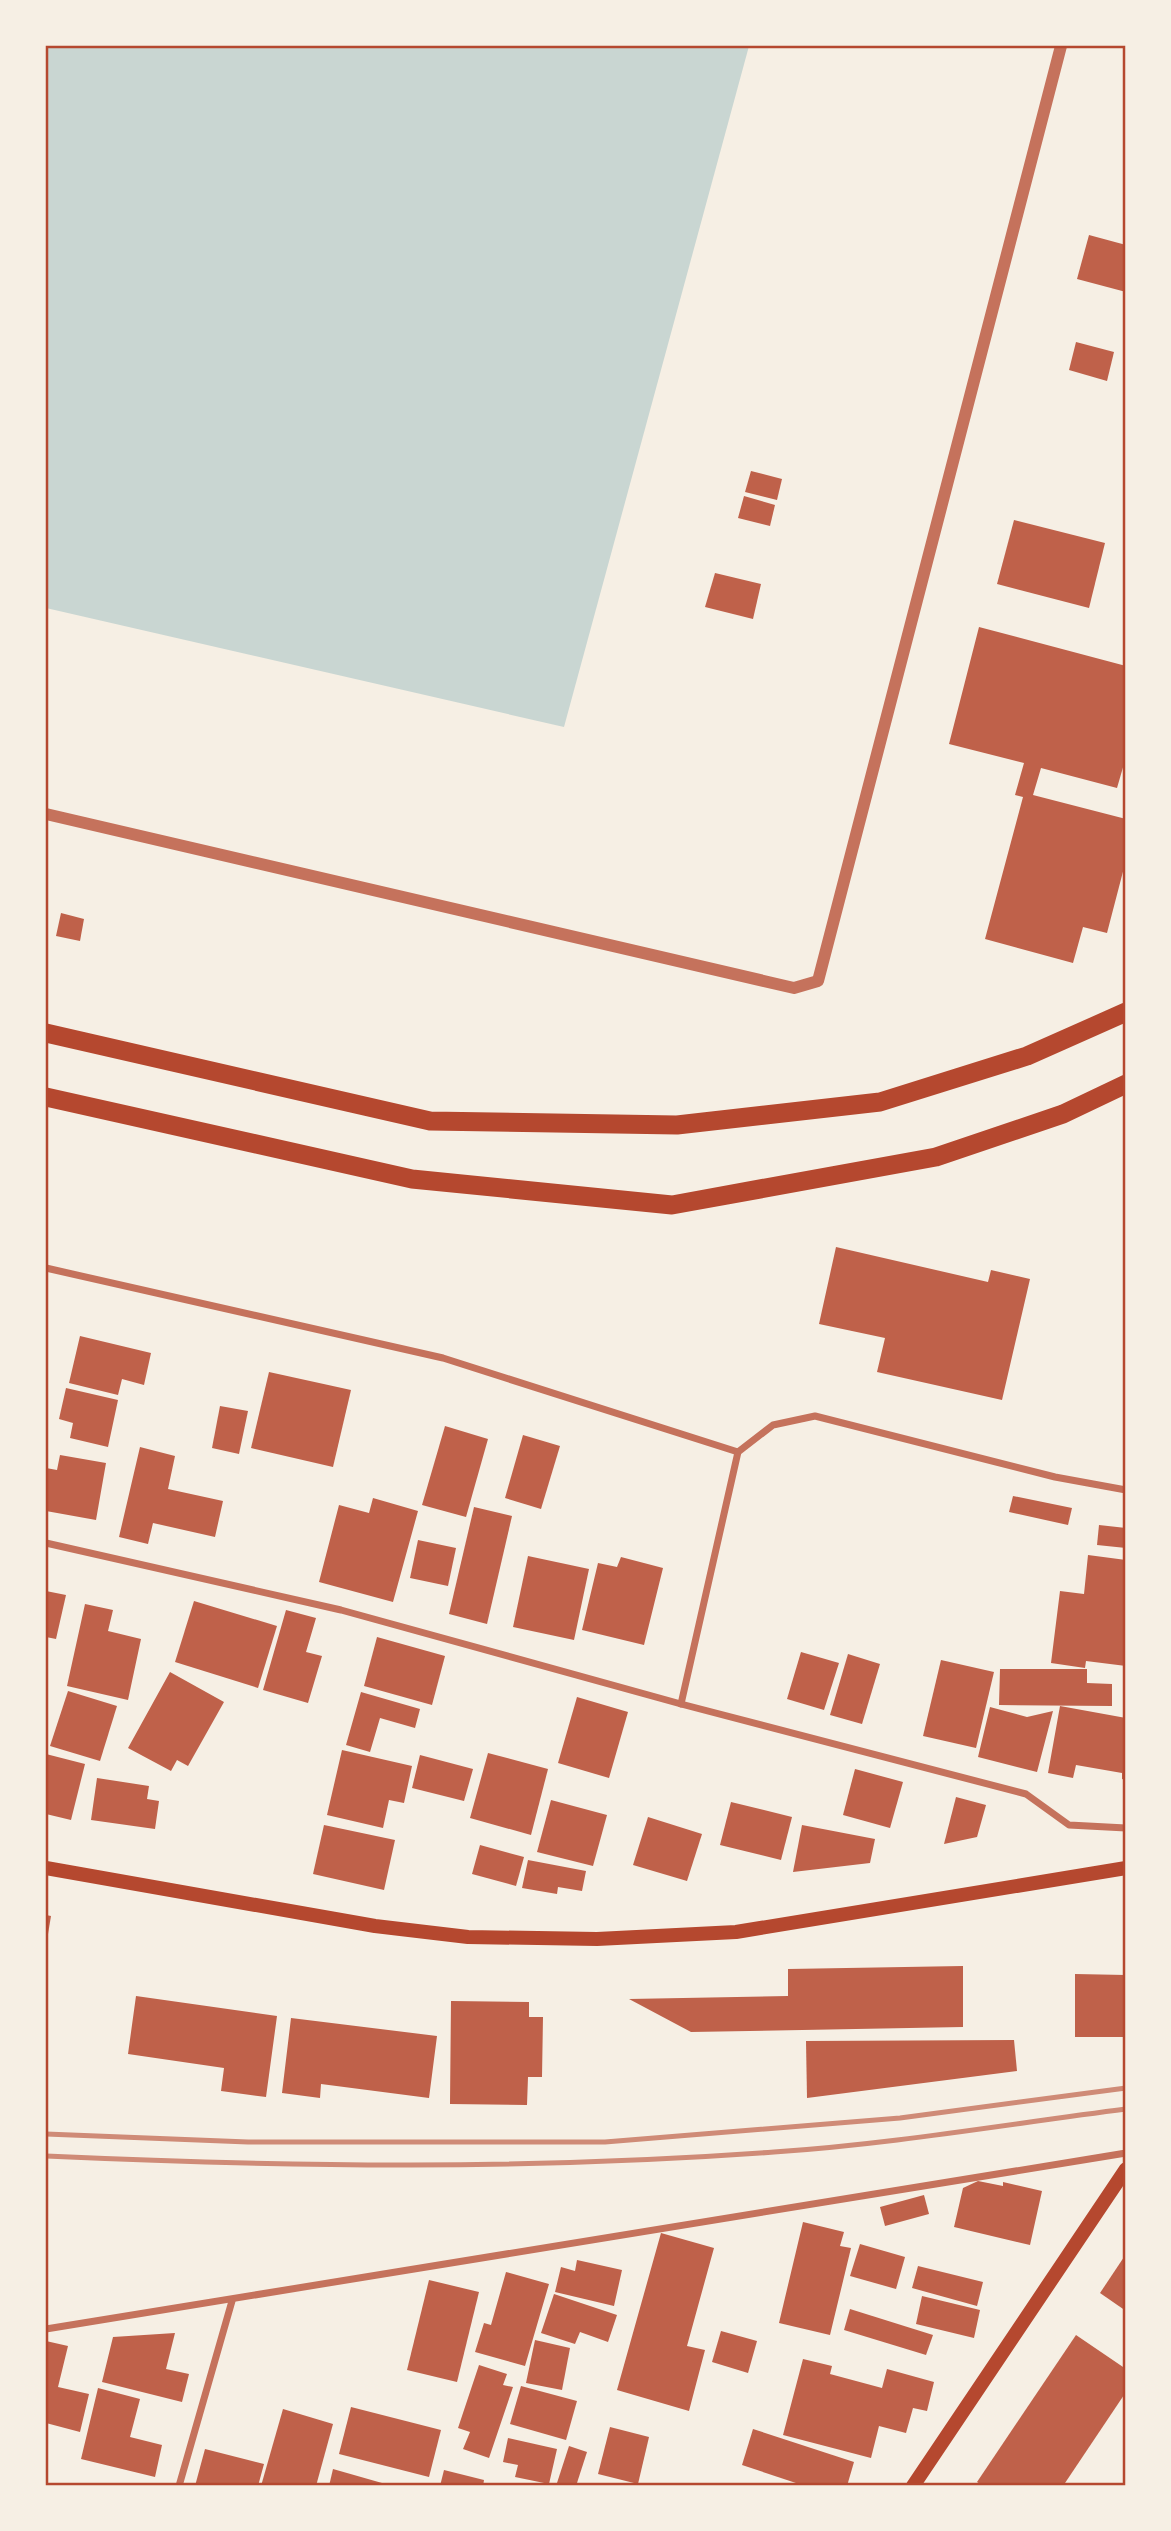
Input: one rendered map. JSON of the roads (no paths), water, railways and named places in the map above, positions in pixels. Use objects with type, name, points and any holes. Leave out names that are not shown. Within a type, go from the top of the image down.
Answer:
[{"type":"highway","points":[[46,1032],[430,1121],[677,1125],[880,1102],[1027,1056],[1125,1012]]},
{"type":"highway","points":[[46,1097],[412,1179],[672,1205],[936,1157],[1063,1114],[1125,1084]]},
{"type":"main road","points":[[46,1868],[375,1926],[468,1937],[597,1939],[736,1932],[1125,1868]]},
{"type":"main road","points":[[913,2486],[1125,2169]]},
{"type":"street","points":[[46,814],[794,988],[818,981],[1061,46]]},
{"type":"street","points":[[46,1268],[443,1358],[738,1452]]},
{"type":"street","points":[[681,1704],[738,1452],[773,1425],[815,1416],[1055,1477],[1125,1490]]},
{"type":"street","points":[[46,1543],[341,1610],[681,1704],[1026,1794],[1069,1825],[1125,1828]]},
{"type":"street","points":[[46,2329],[232,2301],[1125,2153]]},
{"type":"street","points":[[179,2486],[232,2301]]},
{"type":"railway","points":[[46,2134],[248,2142],[605,2142],[900,2118],[1126,2088]]},
{"type":"railway","points":[[46,2156],[228,2163],[410,2165],[592,2162],[818,2148],[906,2139],[1126,2109]]}]
